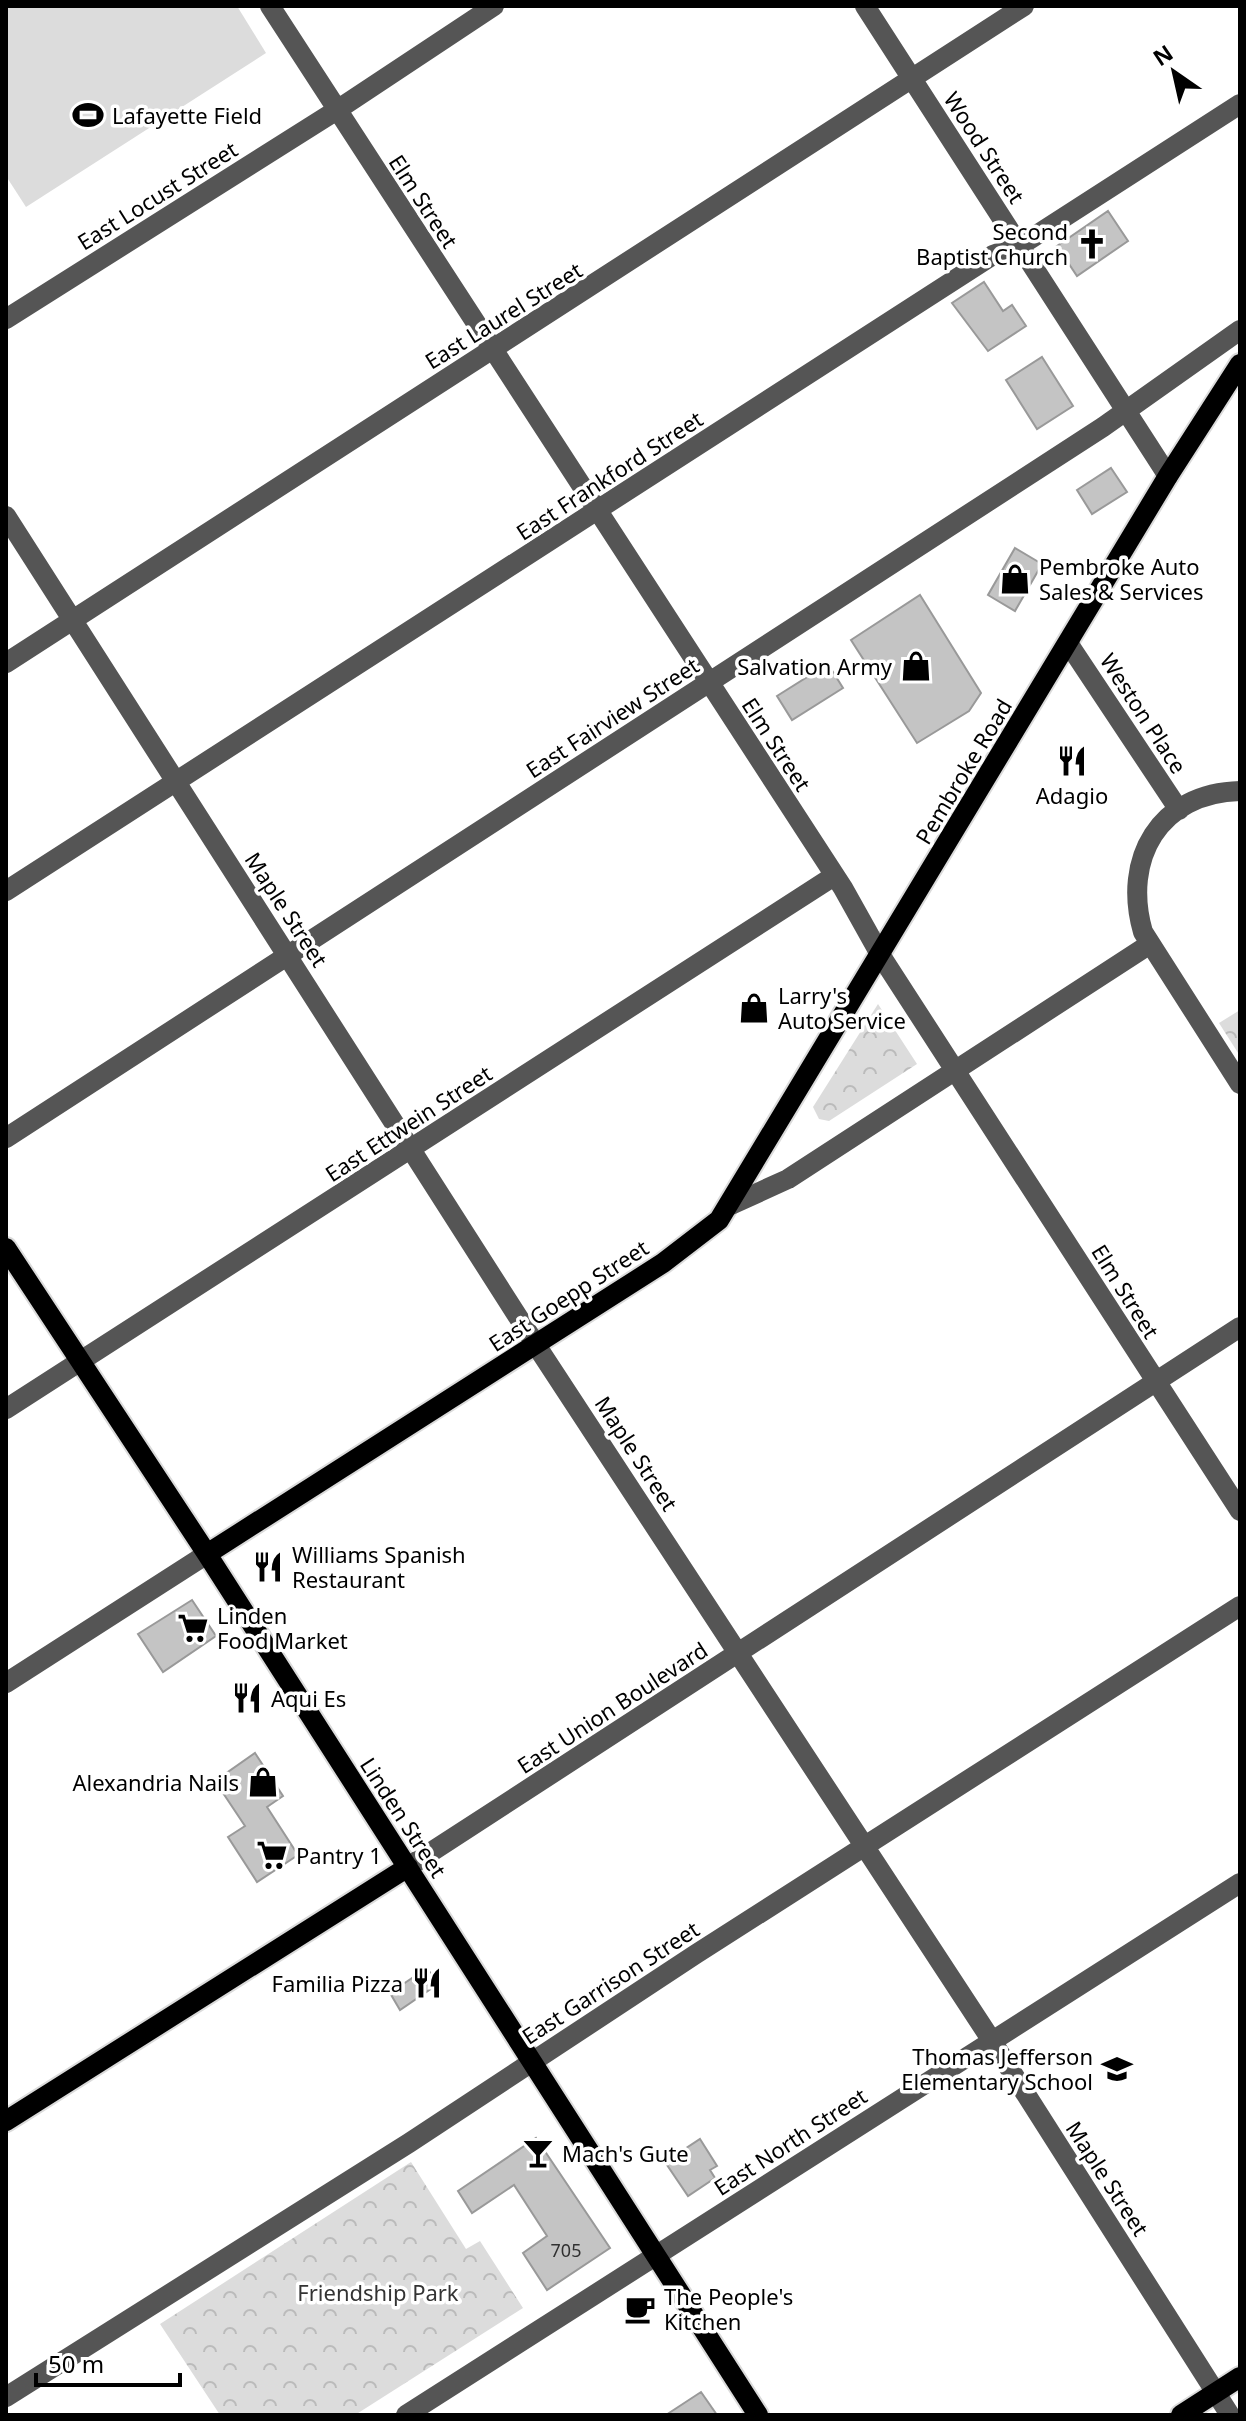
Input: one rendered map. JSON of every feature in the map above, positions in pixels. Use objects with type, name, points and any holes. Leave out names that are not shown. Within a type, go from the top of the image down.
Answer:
[{"type":"main road","name":"Pembroke Road","points":[[731,1205],[1168,476],[1237,377]]},
{"type":"main road","name":"East Goepp Street","points":[[207,1554],[663,1263],[704,1233],[731,1205]]},
{"type":"main road","name":"Linden Street","points":[[6,1248],[207,1554],[758,2415]]},
{"type":"main road","name":"East Union Boulevard","points":[[6,2121],[408,1867]]},
{"type":"main road","points":[[1181,2415],[1240,2377]]},
{"type":"street","name":"Elm Street","points":[[270,6],[834,876],[881,956],[1240,1511]]},
{"type":"street","name":"East Locust Street","points":[[6,319],[337,110],[494,6]]},
{"type":"street","name":"Wood Street","points":[[865,6],[1168,476]]},
{"type":"street","name":"East Laurel Street","points":[[6,663],[914,80],[1024,6]]},
{"type":"street","name":"East Frankford Street","points":[[6,891],[993,255],[1021,245],[1240,104]]},
{"type":"street","name":"East Fairview Street","points":[[6,1138],[1126,412],[1240,330]]},
{"type":"street","name":"Maple Street","points":[[6,516],[536,1345],[992,2041],[1230,2415]]},
{"type":"street","name":"Weston Place","points":[[1068,643],[1179,810]]},
{"type":"street","points":[[1240,791],[1223,793],[1179,810],[1156,829],[1139,868],[1136,903],[1150,944],[1240,1084]]},
{"type":"street","name":"East Ettwein Street","points":[[6,1409],[834,876]]},
{"type":"street","name":"East Goepp Street","points":[[731,1205],[788,1179],[1150,944]]},
{"type":"street","name":"East Union Boulevard","points":[[408,1867],[1240,1327]]},
{"type":"street","name":"East Goepp Street","points":[[6,1683],[207,1554]]},
{"type":"street","name":"East Garrison Street","points":[[6,2397],[864,1850],[1240,1606]]},
{"type":"street","name":"East North Street","points":[[406,2415],[1240,1883]]},
{"type":"green space","name":"Lafayette Field","points":[[6,6],[237,6],[266,53],[26,207],[6,176]]},
{"type":"green space","points":[[878,1004],[917,1064],[829,1121],[819,1119],[813,1107]]},
{"type":"green space","points":[[1240,1010],[1240,1056],[1219,1023]]},
{"type":"green space","name":"Friendship Park","points":[[411,2162],[466,2249],[480,2241],[523,2308],[355,2415],[220,2415],[160,2324]]},
{"type":"building","name":"Second Baptist Church","points":[[1108,211],[1128,241],[1077,276],[1057,246]]},
{"type":"building","points":[[984,282],[1003,311],[1012,305],[1026,326],[988,351],[952,303]]},
{"type":"building","points":[[1042,357],[1073,406],[1037,429],[1006,380]]},
{"type":"building","points":[[1111,468],[1127,492],[1092,514],[1077,490]]},
{"type":"building","name":"Pembroke Auto Sales & Services","points":[[1015,548],[1042,564],[1015,611],[988,595]]},
{"type":"building","name":"Salvation Army","points":[[920,595],[981,693],[969,711],[917,743],[851,640]]},
{"type":"building","points":[[828,664],[843,688],[792,720],[777,696]]},
{"type":"building","points":[[192,1600],[216,1636],[163,1672],[138,1634]]},
{"type":"building","points":[[255,1753],[283,1796],[267,1807],[298,1855],[257,1882],[228,1837],[245,1826],[215,1781]]},
{"type":"building","points":[[427,1968],[438,1984],[400,2010],[390,1993]]},
{"type":"building","points":[[536,2138],[610,2248],[547,2290],[523,2253],[547,2236],[514,2185],[472,2213],[458,2191]]},
{"type":"building","points":[[700,2139],[717,2166],[710,2170],[715,2178],[688,2196],[665,2162]]},
{"type":"building","points":[[701,2392],[717,2415],[666,2415]]},
{"type":"place","name":"Lafayette Field","points":[[88,115]]},
{"type":"place","name":"Second Baptist Church","points":[[1092,244]]},
{"type":"place","name":"Pembroke Auto Sales & Services","points":[[1015,579]]},
{"type":"place","name":"Salvation Army","points":[[916,666]]},
{"type":"place","name":"Adagio","points":[[1072,761]]},
{"type":"place","name":"Larry's Auto Service","points":[[754,1008]]},
{"type":"place","name":"Williams Spanish Restaurant","points":[[268,1567]]},
{"type":"place","name":"Linden Food Market","points":[[193,1628]]},
{"type":"place","name":"Aqui Es","points":[[247,1698]]},
{"type":"place","name":"Alexandria Nails","points":[[263,1782]]},
{"type":"place","name":"Pantry 1","points":[[272,1855]]},
{"type":"place","name":"Familia Pizza","points":[[427,1983]]},
{"type":"place","name":"Thomas Jefferson Elementary School","points":[[1117,2069]]},
{"type":"place","name":"Mach's Gute","points":[[538,2153]]},
{"type":"place","name":"The People's Kitchen","points":[[640,2309]]}]
